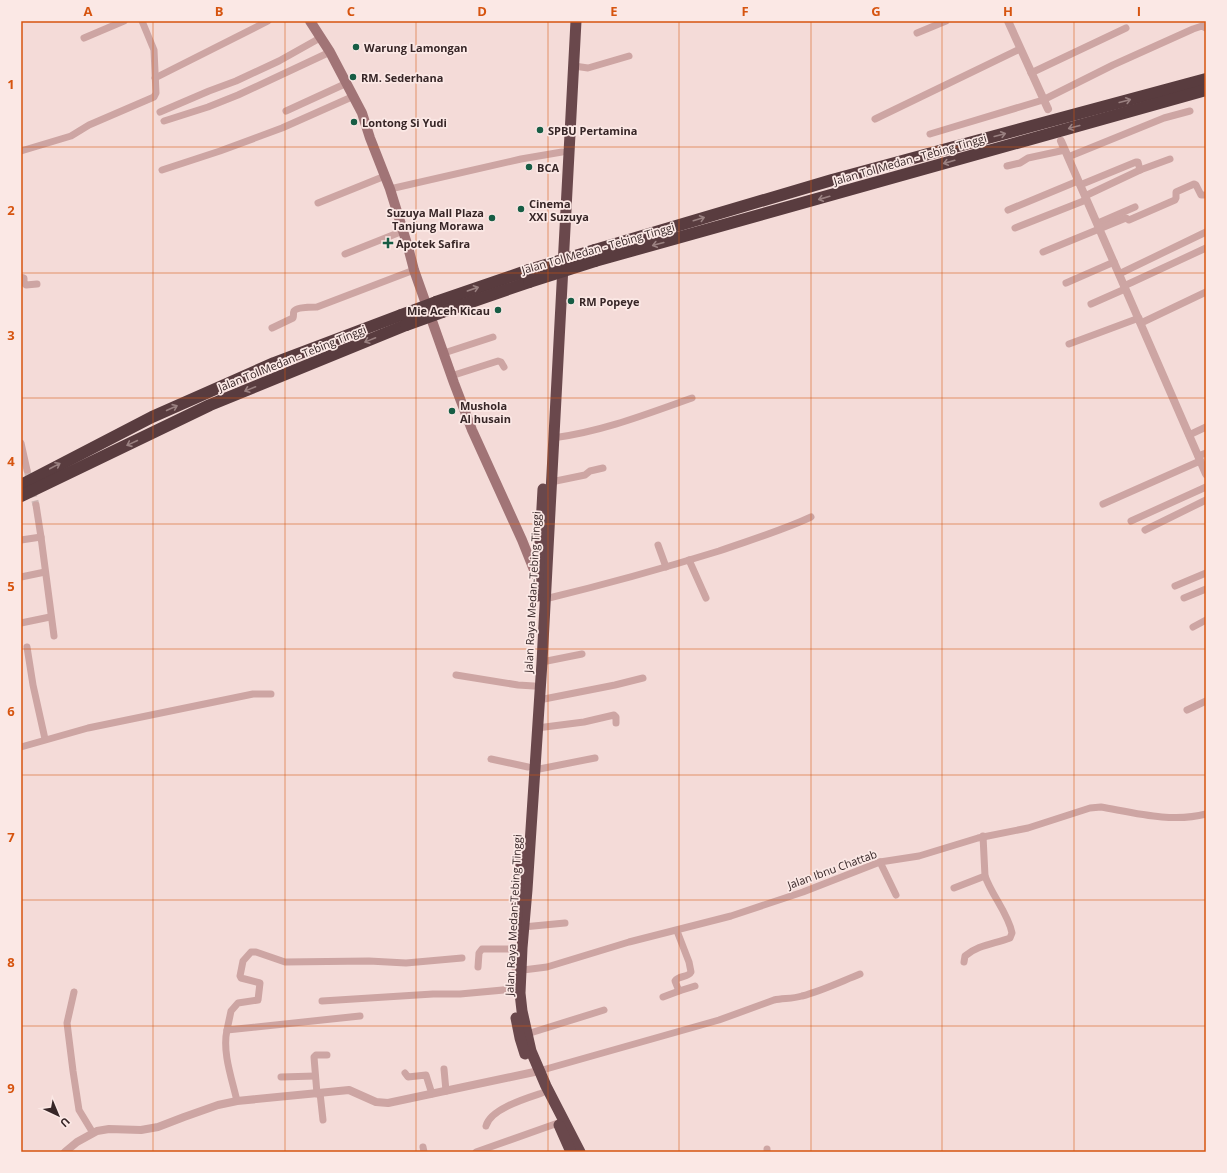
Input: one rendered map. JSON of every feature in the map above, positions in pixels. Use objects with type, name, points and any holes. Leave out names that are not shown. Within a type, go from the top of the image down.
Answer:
[{"type":"highway","name":"Jalan Raya Medan-Tebing Tinggi","points":[[568,21],[556,287],[534,558],[542,580],[544,599],[542,662],[538,728],[531,769],[517,904],[515,949],[522,1012],[536,1072],[542,1093],[571,1152]]},
{"type":"highway","name":"Jalan Raya Medan-Tebing Tinggi","points":[[576,21],[551,482],[542,580],[538,603],[523,927],[514,989],[514,1004],[520,1038],[536,1072],[580,1152]]},
{"type":"highway","name":"Jalan Tol Medan - Tebing Tinggi","points":[[21,496],[210,405],[404,320],[439,307],[529,276],[832,180],[1206,79]]},
{"type":"highway","name":"Jalan Tol Medan - Tebing Tinggi","points":[[595,256],[1206,90]]},
{"type":"highway","points":[[21,485],[159,414],[274,363],[404,320]]},
{"type":"main road","points":[[310,21],[330,52],[362,113],[370,138],[390,188],[414,270],[451,376],[472,430],[534,558]]},
{"type":"street","points":[[84,38],[124,21]]},
{"type":"street","points":[[21,150],[71,136],[89,124],[152,98],[156,93],[154,50],[142,21]]},
{"type":"street","points":[[155,78],[268,21]]},
{"type":"street","points":[[917,33],[946,21]]},
{"type":"street","points":[[1008,21],[1048,109]]},
{"type":"street","points":[[930,134],[1043,100],[1113,65],[1194,29],[1202,26],[1206,28]]},
{"type":"street","points":[[1031,73],[1126,28]]},
{"type":"street","points":[[160,112],[236,81],[279,61],[320,38]]},
{"type":"street","points":[[875,118],[1020,49]]},
{"type":"street","points":[[164,121],[208,107],[330,52]]},
{"type":"street","points":[[574,66],[588,68],[629,56]]},
{"type":"street","points":[[286,111],[346,83]]},
{"type":"street","points":[[162,170],[220,151],[282,128],[354,96]]},
{"type":"street","points":[[1007,166],[1017,164],[1035,156],[1067,153],[1164,118],[1190,111]]},
{"type":"street","points":[[1061,141],[1189,435],[1202,457],[1206,474]]},
{"type":"street","points":[[390,188],[521,159],[562,152]]},
{"type":"street","points":[[1015,228],[1086,198],[1140,170],[1170,159]]},
{"type":"street","points":[[1008,210],[1136,162],[1138,162],[1140,170]]},
{"type":"street","points":[[318,203],[385,176]]},
{"type":"street","points":[[1099,226],[1126,218],[1129,220],[1175,200],[1176,192],[1194,184],[1201,195],[1206,195]]},
{"type":"street","points":[[1043,252],[1099,226],[1135,206]]},
{"type":"street","points":[[345,254],[403,231]]},
{"type":"street","points":[[1119,274],[1206,232]]},
{"type":"street","points":[[1091,304],[1206,248]]},
{"type":"street","points":[[1066,283],[1114,262]]},
{"type":"street","points":[[272,328],[293,318],[295,310],[317,307],[414,270]]},
{"type":"street","points":[[21,277],[24,277],[24,283],[26,284],[37,284]]},
{"type":"street","points":[[1069,344],[1140,320],[1206,292]]},
{"type":"street","points":[[444,353],[493,337]]},
{"type":"street","points":[[451,376],[498,361],[501,362],[504,367]]},
{"type":"street","points":[[553,438],[580,434],[692,398]]},
{"type":"street","points":[[1189,435],[1206,427]]},
{"type":"street","points":[[21,442],[23,463],[26,470]]},
{"type":"street","points":[[1103,504],[1202,457]]},
{"type":"street","points":[[551,482],[584,475],[590,471],[604,468]]},
{"type":"street","points":[[1132,521],[1206,487]]},
{"type":"street","points":[[1145,530],[1206,500]]},
{"type":"street","points":[[36,505],[50,617],[54,636]]},
{"type":"street","points":[[544,599],[615,582],[689,560],[767,535],[810,517]]},
{"type":"street","points":[[21,540],[41,537]]},
{"type":"street","points":[[658,545],[666,566]]},
{"type":"street","points":[[689,560],[706,598]]},
{"type":"street","points":[[21,577],[45,572]]},
{"type":"street","points":[[1175,586],[1206,573]]},
{"type":"street","points":[[1184,598],[1206,589]]},
{"type":"street","points":[[21,623],[50,617]]},
{"type":"street","points":[[1193,627],[1206,620]]},
{"type":"street","points":[[27,647],[33,685],[45,739]]},
{"type":"street","points":[[542,662],[582,654]]},
{"type":"street","points":[[456,675],[518,685],[534,686]]},
{"type":"street","points":[[539,700],[643,678]]},
{"type":"street","points":[[21,747],[88,728],[210,702],[253,694],[271,694]]},
{"type":"street","points":[[1187,710],[1206,701]]},
{"type":"street","points":[[538,728],[584,722],[614,715],[616,717],[616,723]]},
{"type":"street","points":[[491,759],[531,769],[595,758]]},
{"type":"street","name":"Jalan Ibnu Chattab","points":[[517,971],[547,967],[629,942],[731,916],[803,892],[880,862],[919,856],[983,836],[997,835],[1028,828],[1090,808],[1101,807],[1180,818],[1206,814]]},
{"type":"street","points":[[964,962],[965,956],[971,951],[981,945],[991,944],[1010,938],[1012,933],[1009,922],[988,886],[985,876],[983,836]]},
{"type":"street","points":[[885,873],[891,865],[891,860]]},
{"type":"street","points":[[880,862],[896,895]]},
{"type":"street","points":[[954,888],[985,876]]},
{"type":"street","points":[[523,927],[565,922]]},
{"type":"street","points":[[677,931],[689,962],[691,972],[690,974],[678,978],[675,981],[679,991]]},
{"type":"street","points":[[478,967],[479,953],[482,949],[515,949]]},
{"type":"street","points":[[237,1101],[225,1049],[225,1040],[231,1011],[238,1004],[258,1001],[260,983],[241,978],[240,976],[243,961],[251,952],[256,952],[286,962],[369,961],[406,963],[462,958]]},
{"type":"street","points":[[65,1152],[77,1142],[93,1133],[109,1129],[141,1130],[158,1127],[218,1105],[237,1101],[349,1090],[376,1102],[388,1103],[536,1072],[719,1020],[774,1000],[802,996],[860,974]]},
{"type":"street","points":[[663,997],[695,986]]},
{"type":"street","points":[[322,1000],[460,994],[514,989]]},
{"type":"street","points":[[74,992],[67,1024],[72,1071],[79,1110],[93,1133]]},
{"type":"street","points":[[527,1034],[604,1010]]},
{"type":"street","points":[[227,1030],[360,1016]]},
{"type":"street","points":[[323,1120],[315,1076],[315,1056],[327,1055]]},
{"type":"street","points":[[444,1069],[446,1092]]},
{"type":"street","points":[[405,1073],[408,1077],[426,1075],[432,1094]]},
{"type":"street","points":[[281,1078],[315,1076]]},
{"type":"street","points":[[486,1126],[490,1118],[501,1110],[519,1101],[542,1093]]},
{"type":"street","points":[[476,1152],[558,1123]]},
{"type":"tunnel","points":[[27,470],[36,505]]},
{"type":"place","name":"Warung Lamongan","points":[[356,47]]},
{"type":"place","name":"RM. Sederhana","points":[[353,77]]},
{"type":"place","name":"Lontong Si Yudi","points":[[354,122]]},
{"type":"place","name":"SPBU Pertamina","points":[[540,130]]},
{"type":"place","name":"BCA","points":[[529,167]]},
{"type":"place","name":"Cinema XXI Suzuya","points":[[521,209]]},
{"type":"place","name":"Suzuya Mall Plaza Tanjung Morawa","points":[[492,218]]},
{"type":"place","name":"Apotek Safira","points":[[388,243]]},
{"type":"place","name":"RM Popeye","points":[[571,301]]},
{"type":"place","name":"Mie Aceh Kicau","points":[[498,310]]},
{"type":"place","name":"Mushola Al husain","points":[[452,411]]}]
